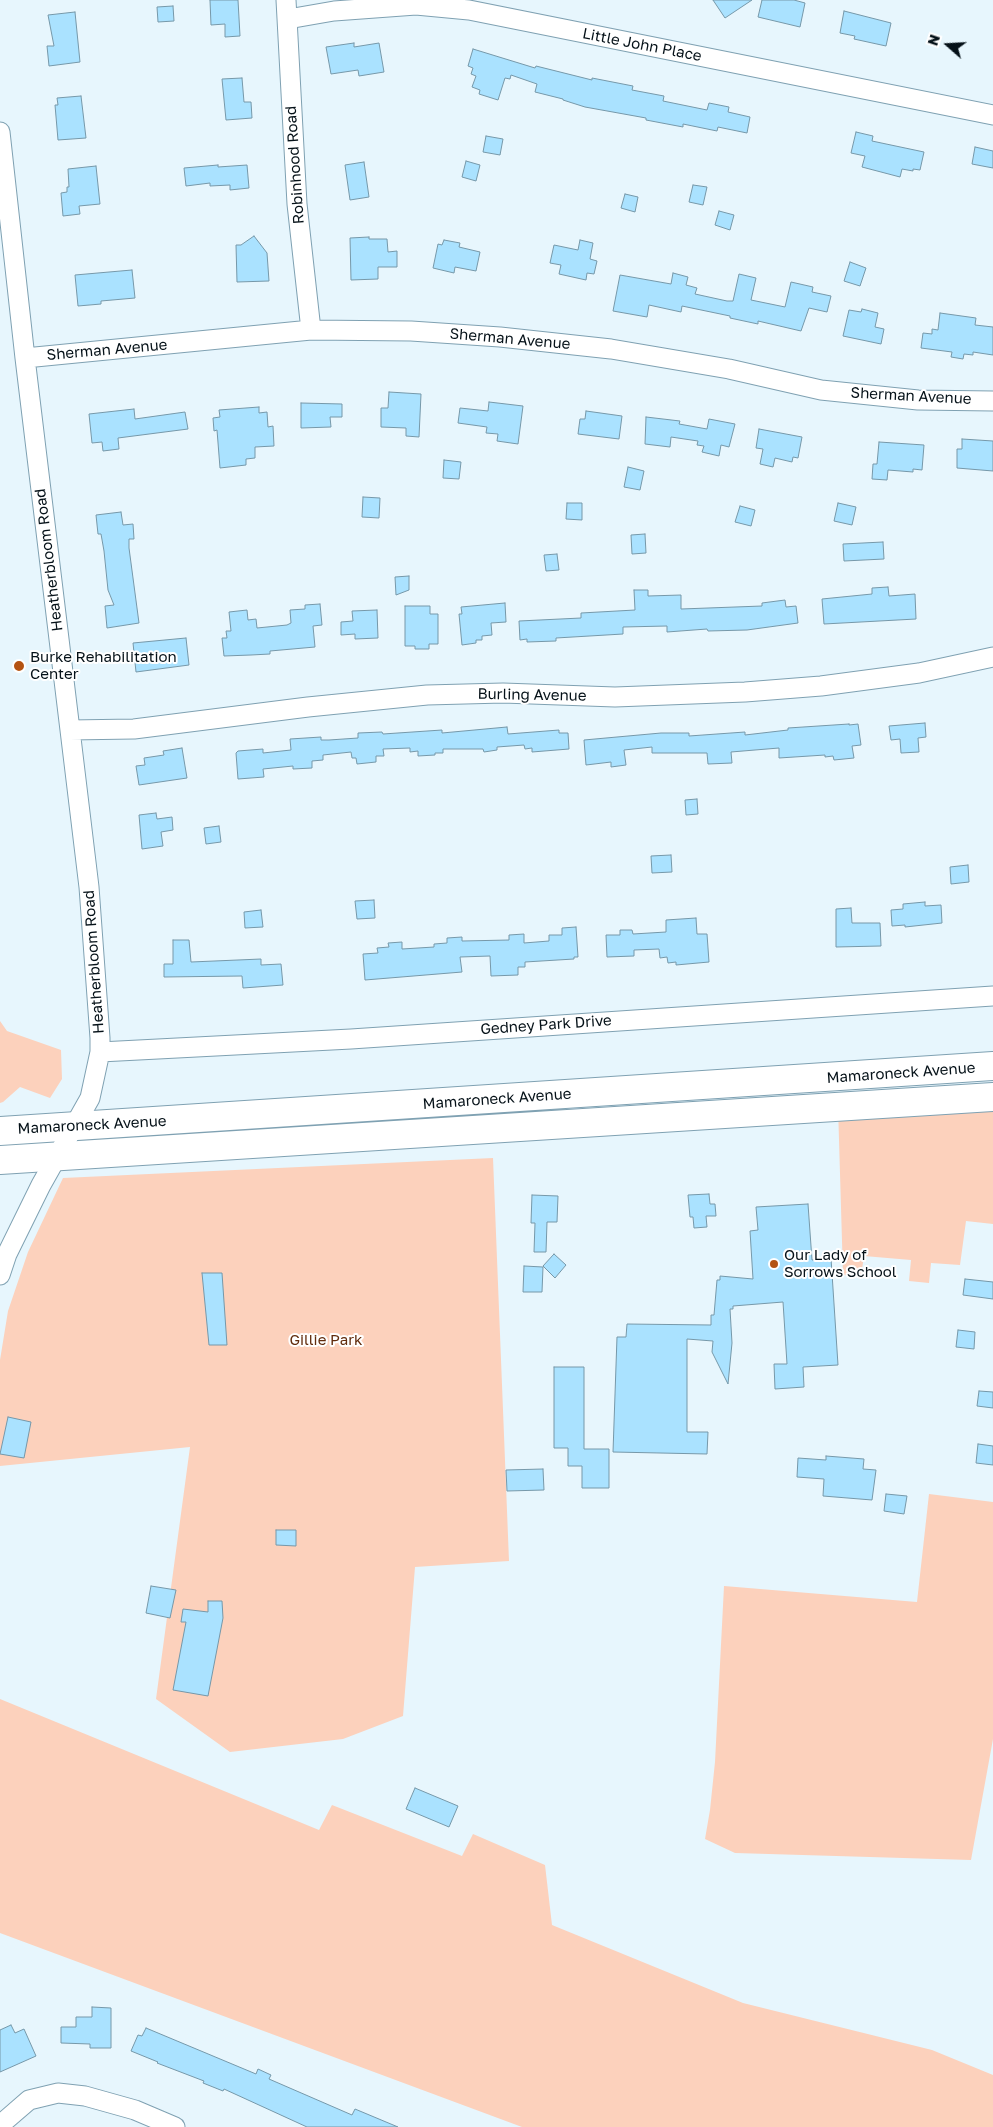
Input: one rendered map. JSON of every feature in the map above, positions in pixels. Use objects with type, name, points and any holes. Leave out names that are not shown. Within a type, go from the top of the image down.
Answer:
[{"type":"main road","name":"Mamaroneck Avenue","points":[[0,1131],[993,1066]]},
{"type":"main road","name":"Mamaroneck Avenue","points":[[0,1160],[993,1096]]},
{"type":"street","name":"Little John Place","points":[[287,9],[334,11],[416,5],[469,10],[993,115]]},
{"type":"street","name":"Robinhood Road","points":[[287,9],[297,204],[311,330]]},
{"type":"street","name":"Heatherbloom Road","points":[[0,132],[25,358],[89,886],[100,1019],[100,1052],[90,1098],[55,1157],[7,1254],[0,1275]]},
{"type":"street","name":"Sherman Avenue","points":[[25,358],[311,330],[412,331],[500,337],[612,349],[729,369],[820,390],[918,400],[993,401]]},
{"type":"street","name":"Burling Avenue","points":[[70,730],[134,729],[308,707],[427,695],[504,693],[614,696],[745,692],[821,686],[919,673],[993,657]]},
{"type":"street","name":"Gedney Park Drive","points":[[100,1052],[341,1039],[993,996]]},
{"type":"street","points":[[0,2125],[30,2100],[58,2093],[85,2096],[135,2110],[175,2127]]},
{"type":"green space","points":[[0,1021],[7,1031],[61,1050],[62,1079],[50,1098],[20,1087],[0,1103]]},
{"type":"green space","points":[[993,1097],[993,1224],[966,1221],[960,1265],[931,1263],[929,1283],[909,1281],[911,1260],[864,1256],[861,1276],[843,1275],[838,1106]]},
{"type":"green space","name":"Gillie Park","points":[[493,1158],[509,1561],[415,1567],[403,1716],[343,1739],[230,1752],[156,1699],[190,1447],[0,1466],[0,1360],[8,1311],[28,1252],[63,1178]]},
{"type":"green space","points":[[929,1494],[993,1502],[993,1739],[971,1860],[735,1853],[705,1839],[715,1762],[724,1586],[917,1602]]},
{"type":"green space","points":[[0,1699],[319,1830],[332,1805],[462,1856],[473,1834],[545,1865],[552,1925],[743,2003],[932,2050],[993,2075],[993,2127],[522,2127],[0,1933]]},
{"type":"building","points":[[210,0],[238,0],[240,36],[225,37],[225,24],[211,25]]},
{"type":"building","points":[[713,0],[752,0],[725,18]]},
{"type":"building","points":[[762,0],[794,0],[805,3],[800,27],[758,17]]},
{"type":"building","points":[[173,6],[174,21],[158,22],[157,7]]},
{"type":"building","points":[[844,11],[891,23],[886,46],[854,39],[855,36],[840,33]]},
{"type":"building","points":[[75,12],[80,62],[49,66],[47,46],[54,46],[48,15]]},
{"type":"building","points":[[354,43],[354,47],[379,43],[384,72],[359,76],[358,70],[331,74],[326,47]]},
{"type":"building","points":[[473,49],[535,68],[536,66],[592,80],[592,78],[633,86],[632,90],[664,96],[663,101],[707,110],[709,103],[729,107],[728,112],[750,117],[747,133],[718,127],[717,131],[683,124],[683,127],[585,107],[535,92],[537,84],[511,75],[510,79],[505,78],[498,100],[479,94],[480,90],[472,87],[476,76],[471,74],[473,68],[468,66]]},
{"type":"building","points":[[242,78],[244,102],[251,102],[252,118],[226,120],[222,79]]},
{"type":"building","points":[[81,96],[86,138],[58,140],[55,105],[58,105],[57,98]]},
{"type":"building","points":[[856,132],[873,136],[872,141],[924,152],[920,170],[902,169],[900,177],[862,167],[865,156],[851,153]]},
{"type":"building","points":[[486,136],[503,139],[500,155],[483,152]]},
{"type":"building","points":[[975,147],[993,151],[993,168],[972,164]]},
{"type":"building","points":[[466,161],[480,165],[476,181],[462,177]]},
{"type":"building","points":[[364,162],[369,197],[350,200],[345,165]]},
{"type":"building","points":[[218,165],[218,167],[247,165],[249,188],[230,190],[230,185],[210,186],[210,183],[186,186],[184,168]]},
{"type":"building","points":[[96,166],[100,204],[79,206],[80,214],[63,216],[61,193],[67,192],[67,187],[69,187],[68,169]]},
{"type":"building","points":[[693,185],[707,187],[703,205],[689,202]]},
{"type":"building","points":[[625,194],[638,197],[635,212],[621,208]]},
{"type":"building","points":[[719,211],[734,215],[730,230],[715,225]]},
{"type":"building","points":[[254,236],[267,253],[269,281],[237,282],[236,245],[241,245]]},
{"type":"building","points":[[369,237],[369,239],[387,239],[388,252],[397,251],[397,267],[378,267],[378,279],[351,280],[350,238]]},
{"type":"building","points":[[444,240],[460,243],[459,247],[480,252],[476,271],[455,267],[454,273],[433,268],[438,244],[442,245]]},
{"type":"building","points":[[580,240],[593,243],[590,259],[597,261],[594,274],[587,273],[586,280],[559,274],[561,265],[550,263],[554,245],[578,250]]},
{"type":"building","points":[[850,262],[866,268],[860,286],[844,281]]},
{"type":"building","points":[[132,270],[135,298],[101,301],[101,304],[78,306],[75,275]]},
{"type":"building","points":[[673,273],[688,277],[686,285],[697,288],[695,294],[727,301],[733,301],[739,274],[756,278],[751,300],[785,307],[791,282],[813,287],[812,292],[831,296],[827,312],[809,308],[801,331],[758,321],[758,324],[682,306],[681,312],[649,305],[647,317],[613,311],[620,275],[671,284]]},
{"type":"building","points":[[862,309],[878,313],[875,327],[884,329],[881,344],[843,336],[849,310],[861,312]]},
{"type":"building","points":[[940,313],[976,318],[975,325],[993,327],[993,355],[973,352],[973,355],[964,354],[963,359],[951,357],[952,352],[921,348],[923,333],[932,334],[932,329],[938,330]]},
{"type":"building","points":[[389,392],[421,394],[419,437],[406,436],[406,428],[381,427],[381,408],[388,408]]},
{"type":"building","points":[[489,402],[523,406],[518,444],[497,441],[498,434],[486,433],[487,427],[458,423],[460,408],[488,411]]},
{"type":"building","points":[[301,403],[342,404],[342,417],[330,417],[331,427],[301,428]]},
{"type":"building","points":[[259,407],[259,413],[267,412],[268,427],[273,426],[274,446],[255,447],[255,458],[246,459],[246,465],[220,468],[217,430],[214,431],[213,418],[220,417],[219,410]]},
{"type":"building","points":[[134,409],[135,419],[185,412],[188,429],[118,438],[119,449],[103,451],[102,442],[92,443],[89,414]]},
{"type":"building","points":[[586,411],[622,416],[619,439],[578,434],[580,419],[585,419]]},
{"type":"building","points":[[646,417],[680,421],[679,424],[707,429],[709,419],[735,424],[729,447],[721,445],[719,456],[702,452],[704,446],[697,445],[698,441],[671,437],[670,447],[645,444]]},
{"type":"building","points":[[759,429],[802,437],[798,458],[793,457],[792,462],[775,458],[773,467],[760,464],[763,449],[756,448]]},
{"type":"building","points":[[962,439],[993,441],[993,471],[957,468],[957,449],[962,449]]},
{"type":"building","points":[[879,442],[924,445],[922,470],[913,469],[913,472],[888,470],[887,480],[872,479],[873,464],[877,464]]},
{"type":"building","points":[[444,460],[461,462],[459,479],[443,478]]},
{"type":"building","points":[[628,467],[644,471],[640,490],[624,487]]},
{"type":"building","points":[[363,497],[380,498],[379,518],[362,517]]},
{"type":"building","points":[[567,503],[582,503],[582,520],[566,519]]},
{"type":"building","points":[[838,503],[856,507],[852,525],[834,521]]},
{"type":"building","points":[[740,506],[755,510],[751,526],[735,522]]},
{"type":"building","points":[[121,512],[123,525],[133,524],[134,539],[129,539],[129,548],[139,623],[107,628],[105,606],[114,605],[108,590],[104,551],[101,534],[98,534],[96,515]]},
{"type":"building","points":[[645,534],[646,553],[632,554],[631,535]]},
{"type":"building","points":[[883,542],[884,559],[844,561],[843,544]]},
{"type":"building","points":[[557,554],[559,570],[546,571],[544,555]]},
{"type":"building","points":[[409,576],[409,590],[396,595],[395,577]]},
{"type":"building","points":[[888,587],[889,596],[915,594],[916,619],[824,624],[822,599],[872,594],[872,588]]},
{"type":"building","points":[[634,590],[648,590],[648,596],[681,595],[681,609],[762,606],[762,603],[785,600],[786,607],[796,606],[798,623],[747,630],[708,631],[707,629],[667,632],[667,626],[623,627],[623,634],[556,638],[556,641],[527,642],[527,639],[520,640],[519,621],[581,618],[581,613],[635,610]]},
{"type":"building","points":[[505,603],[506,622],[491,623],[492,635],[482,636],[482,640],[476,640],[476,643],[462,645],[459,614],[462,614],[461,607]]},
{"type":"building","points":[[320,604],[322,625],[313,626],[315,647],[270,651],[270,654],[224,656],[222,638],[227,638],[226,631],[231,631],[229,612],[247,610],[248,620],[256,619],[257,628],[287,625],[291,623],[290,610],[305,609],[305,605]]},
{"type":"building","points":[[405,606],[430,606],[430,614],[438,614],[438,644],[429,644],[429,649],[415,649],[415,646],[405,646]]},
{"type":"building","points":[[377,610],[378,638],[355,639],[355,634],[341,635],[341,622],[353,621],[352,611]]},
{"type":"building","points":[[186,638],[189,665],[136,672],[133,643]]},
{"type":"building","points":[[925,723],[926,737],[918,738],[919,752],[901,753],[900,739],[891,740],[889,726]]},
{"type":"building","points":[[858,724],[861,745],[852,746],[854,758],[834,760],[833,756],[825,757],[825,755],[779,758],[779,748],[731,752],[732,763],[708,764],[707,753],[652,753],[652,747],[624,750],[626,765],[611,767],[611,762],[586,765],[584,740],[661,733],[689,733],[689,736],[745,732],[745,735],[788,730],[788,728]]},
{"type":"building","points":[[507,727],[508,734],[559,730],[559,733],[568,733],[569,749],[532,752],[532,748],[525,749],[524,745],[497,747],[497,750],[484,752],[483,749],[443,749],[443,753],[418,756],[418,751],[410,752],[410,748],[383,749],[384,756],[376,756],[376,762],[357,764],[356,758],[352,758],[351,752],[323,755],[323,760],[312,761],[312,768],[293,769],[293,766],[263,769],[264,777],[238,779],[236,753],[238,751],[263,749],[263,753],[291,750],[290,739],[321,737],[321,740],[329,740],[358,738],[358,733],[382,732],[383,734],[442,730],[442,733]]},
{"type":"building","points":[[182,748],[187,778],[139,785],[136,766],[145,765],[144,758],[164,755],[163,751]]},
{"type":"building","points":[[697,799],[698,814],[686,815],[685,800]]},
{"type":"building","points":[[156,813],[157,819],[172,817],[173,830],[161,832],[163,846],[142,849],[139,815]]},
{"type":"building","points":[[219,826],[221,842],[206,844],[204,828]]},
{"type":"building","points":[[671,855],[672,872],[652,873],[651,856]]},
{"type":"building","points":[[968,865],[969,882],[951,884],[950,867]]},
{"type":"building","points":[[374,900],[375,918],[357,919],[355,901]]},
{"type":"building","points":[[925,902],[925,906],[941,905],[942,923],[905,927],[905,925],[892,926],[891,910],[903,909],[903,904]]},
{"type":"building","points":[[851,908],[852,923],[880,923],[881,946],[836,947],[836,909]]},
{"type":"building","points":[[261,910],[263,927],[245,928],[244,912]]},
{"type":"building","points":[[696,918],[697,934],[707,934],[709,962],[676,965],[676,962],[668,963],[667,957],[660,958],[659,949],[634,950],[634,956],[607,957],[606,935],[620,935],[620,930],[632,930],[633,934],[666,932],[666,920]]},
{"type":"building","points":[[576,927],[578,957],[574,957],[574,959],[525,962],[525,967],[518,967],[518,975],[491,976],[490,956],[460,957],[462,972],[365,980],[363,954],[378,953],[377,948],[389,947],[388,943],[402,942],[402,949],[434,947],[434,944],[447,943],[447,938],[462,937],[462,941],[509,940],[509,935],[524,934],[524,943],[549,941],[549,935],[562,935],[562,928]]},
{"type":"building","points":[[173,940],[189,940],[191,962],[261,959],[261,965],[281,964],[283,985],[243,988],[242,976],[164,977],[164,964],[173,964]]},
{"type":"building","points":[[709,1194],[710,1204],[715,1204],[716,1216],[706,1216],[707,1227],[694,1228],[693,1217],[690,1217],[688,1195]]},
{"type":"building","points":[[532,1195],[558,1196],[557,1222],[547,1222],[546,1252],[534,1252],[535,1223],[531,1223]]},
{"type":"building","points":[[808,1204],[812,1260],[831,1258],[838,1365],[803,1367],[804,1387],[775,1389],[774,1364],[787,1364],[783,1302],[733,1306],[733,1309],[730,1309],[732,1343],[728,1384],[712,1352],[713,1341],[687,1339],[687,1432],[708,1432],[707,1454],[613,1452],[617,1337],[626,1337],[627,1324],[711,1325],[711,1315],[714,1315],[717,1280],[720,1280],[720,1276],[753,1279],[750,1231],[758,1230],[756,1207]]},
{"type":"building","points":[[554,1254],[566,1265],[555,1278],[543,1266]]},
{"type":"building","points":[[524,1266],[543,1267],[542,1292],[523,1292]]},
{"type":"building","points":[[202,1273],[222,1273],[227,1345],[209,1345]]},
{"type":"building","points":[[965,1279],[993,1282],[993,1299],[963,1295]]},
{"type":"building","points":[[958,1330],[975,1332],[974,1349],[956,1347]]},
{"type":"building","points":[[554,1367],[584,1367],[584,1449],[609,1449],[609,1488],[582,1488],[582,1466],[568,1466],[568,1448],[554,1448]]},
{"type":"building","points":[[979,1391],[993,1392],[993,1408],[977,1406]]},
{"type":"building","points":[[8,1417],[31,1422],[24,1458],[0,1454]]},
{"type":"building","points":[[978,1444],[993,1446],[993,1465],[976,1463]]},
{"type":"building","points":[[826,1456],[864,1459],[863,1469],[876,1470],[872,1500],[823,1496],[824,1479],[797,1477],[798,1458],[826,1460]]},
{"type":"building","points":[[543,1469],[544,1490],[507,1491],[506,1470]]},
{"type":"building","points":[[886,1494],[907,1496],[904,1514],[884,1511]]},
{"type":"building","points":[[276,1530],[296,1530],[296,1546],[276,1545]]},
{"type":"building","points":[[151,1586],[176,1590],[170,1618],[146,1613]]},
{"type":"building","points":[[208,1601],[222,1601],[223,1618],[208,1696],[173,1690],[186,1622],[181,1622],[183,1609],[208,1612]]},
{"type":"building","points":[[415,1788],[458,1806],[449,1827],[406,1809]]},
{"type":"building","points":[[92,2007],[111,2008],[111,2048],[90,2048],[90,2044],[61,2043],[61,2027],[76,2027],[76,2017],[92,2017]]},
{"type":"building","points":[[11,2025],[15,2033],[24,2029],[36,2056],[0,2072],[0,2030]]},
{"type":"building","points":[[146,2028],[256,2074],[258,2069],[271,2075],[269,2079],[352,2115],[355,2109],[398,2127],[307,2127],[224,2089],[223,2091],[203,2083],[204,2081],[131,2051],[138,2035],[142,2036]]},
{"type":"place","name":"Burke Rehabilitation Center","points":[[19,666]]},
{"type":"place","name":"Our Lady of Sorrows School","points":[[774,1264]]}]
